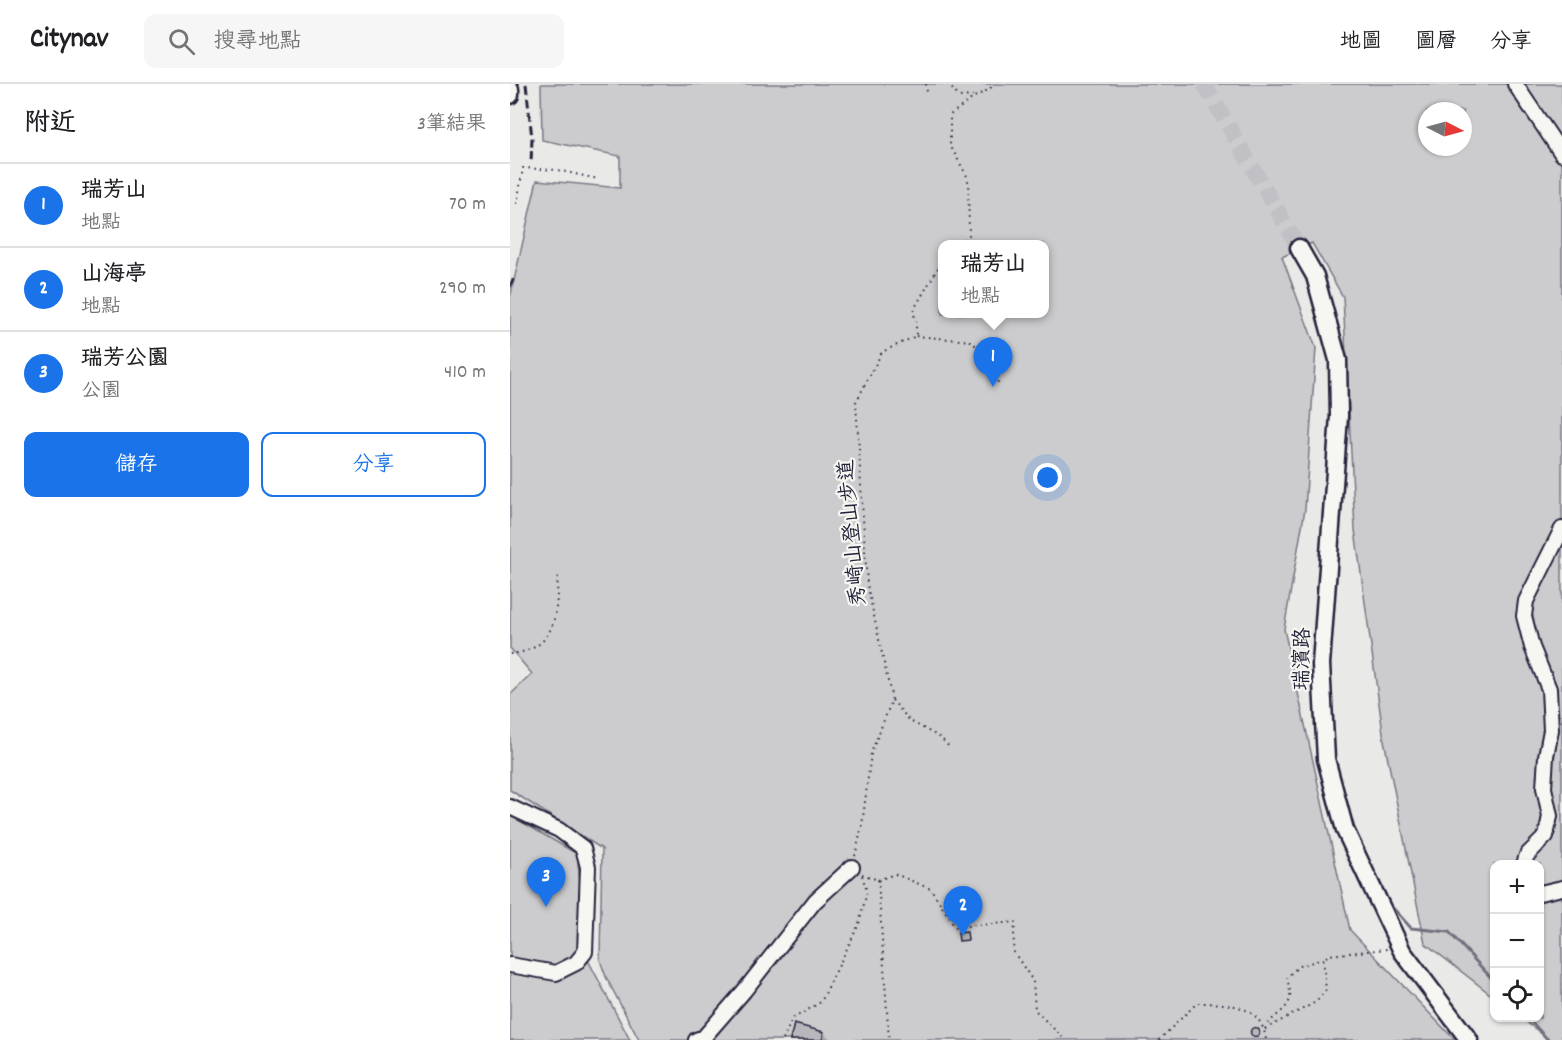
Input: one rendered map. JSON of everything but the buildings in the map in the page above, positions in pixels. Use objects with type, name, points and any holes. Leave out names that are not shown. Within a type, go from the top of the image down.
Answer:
[{"type":"main road","points":[[510,89],[510,95]]},
{"type":"main road","name":"瑞濱路","points":[[1299,248],[1314,276],[1338,360],[1339,416],[1321,664],[1326,759],[1345,830],[1402,951],[1469,1040]]},
{"type":"street","points":[[1515,84],[1561,149]]},
{"type":"street","points":[[1525,860],[1527,855],[1546,836],[1550,816],[1544,788],[1546,756],[1551,730],[1549,689],[1532,647],[1524,616],[1526,601],[1562,529]]},
{"type":"street","points":[[510,807],[559,830],[583,848],[588,867],[585,952],[576,963],[556,973],[510,965]]},
{"type":"street","points":[[696,1040],[704,1036],[744,991],[814,901],[857,871]]},
{"type":"street","points":[[1544,892],[1562,888]]},
{"type":"path","points":[[926,84],[927,92]]},
{"type":"path","points":[[948,84],[959,97],[976,96]]},
{"type":"path","points":[[964,240],[969,236],[968,178],[950,145],[950,115],[990,89],[993,84]]},
{"type":"path","points":[[517,204],[523,168],[557,170],[598,179]]},
{"type":"path","points":[[938,265],[913,311],[916,336],[971,341],[1000,370],[998,383]]},
{"type":"path","name":"秀崎山登山步道","points":[[892,700],[867,584],[856,402],[882,352],[916,336]]},
{"type":"path","points":[[510,654],[527,652],[546,637],[554,623],[558,572]]},
{"type":"path","points":[[783,1040],[792,1019],[821,1002],[859,924],[867,892],[857,871],[871,753],[892,700],[910,721],[941,738],[950,748]]},
{"type":"path","points":[[857,871],[878,880],[894,874],[931,889],[958,933]]},
{"type":"path","points":[[878,880],[889,1040]]},
{"type":"path","points":[[955,927],[1015,922],[1013,951],[1033,981],[1035,1010],[1066,1040]]},
{"type":"path","points":[[1266,1040],[1265,1029],[1269,1021],[1285,1008],[1291,997],[1287,977],[1299,966],[1329,955],[1383,948],[1402,951]]},
{"type":"path","points":[[1265,1029],[1316,1002],[1326,990],[1323,959]]},
{"type":"path","points":[[1159,1040],[1197,1004],[1238,1006],[1253,1014],[1265,1029]]},
{"type":"shaded area","points":[[541,84],[1562,84],[1562,1040],[1550,1040],[1526,1022],[1544,1022],[1544,860],[1490,860],[1490,994],[1425,943],[1384,740],[1355,530],[1343,297],[1312,243],[1282,257],[1316,348],[1305,509],[1284,629],[1350,930],[1455,1040],[639,1040],[606,977],[600,960],[602,849],[510,790],[510,695],[532,674],[510,648],[510,298],[537,180],[620,188],[620,156],[542,140]]},
{"type":"shaded area","points":[[510,815],[577,854],[588,960],[630,1040],[510,1040]]},
{"type":"waterway","points":[[1392,907],[1411,928],[1449,932],[1490,977]]},
{"type":"waterway","points":[[1532,1022],[1548,1040]]},
{"type":"tunnel","points":[[1204,84],[1299,248]]},
{"type":"railway","points":[[526,84],[532,138],[531,163]]},
{"type":"railway","points":[[510,287],[513,279]]},
{"type":"place","name":"瑞芳山","points":[[993,387]]},
{"type":"place","name":"瑞芳公園","points":[[546,907]]},
{"type":"place","name":"山海亭","points":[[963,936]]}]
